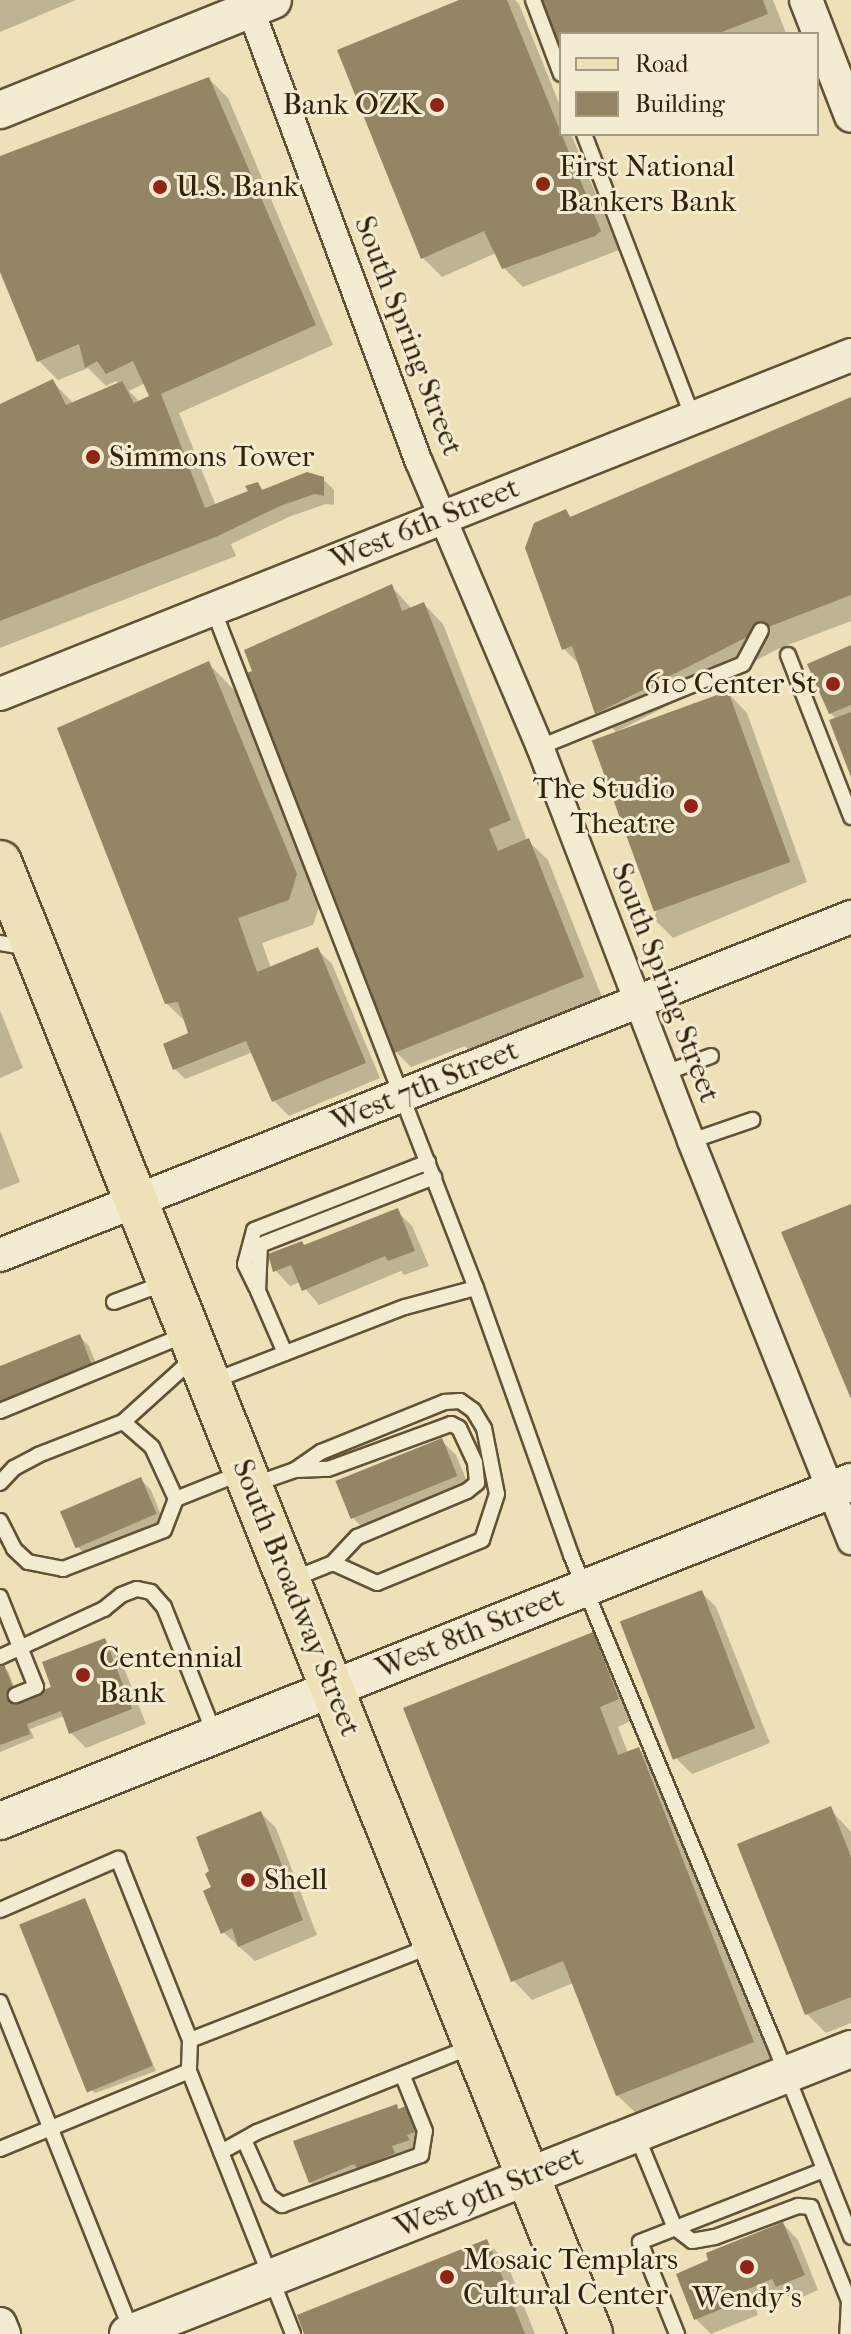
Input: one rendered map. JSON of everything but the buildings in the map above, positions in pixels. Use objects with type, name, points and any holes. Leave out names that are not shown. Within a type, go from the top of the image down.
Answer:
[{"type":"main road","points":[[0,110],[257,3]]},
{"type":"main road","name":"South Broadway Street","points":[[0,862],[18,947],[137,1201],[591,2334]]},
{"type":"main road","name":"West 8th Street","points":[[0,1821],[841,1485]]},
{"type":"main road","name":"West 9th Street","points":[[130,2333],[851,2049]]},
{"type":"street","points":[[806,0],[818,32]]},
{"type":"street","name":"South Spring Street","points":[[257,3],[419,462],[445,517],[540,747],[691,1141],[841,1485],[851,1541]]},
{"type":"street","points":[[819,34],[851,116]]},
{"type":"street","name":"West 6th Street","points":[[0,694],[851,355]]},
{"type":"street","name":"West 7th Street","points":[[0,1255],[851,917]]},
{"type":"street","points":[[0,2324],[4,2334]]},
{"type":"lane","points":[[533,0],[559,69]]},
{"type":"lane","points":[[585,136],[693,418]]},
{"type":"lane","points":[[213,609],[434,1177],[585,1587],[851,2237]]},
{"type":"lane","points":[[540,747],[743,664],[761,630]]},
{"type":"lane","points":[[788,655],[851,817]]},
{"type":"lane","points":[[598,722],[618,702]]},
{"type":"lane","points":[[665,1073],[711,1056]]},
{"type":"lane","points":[[691,1141],[752,1120]]},
{"type":"lane","points":[[285,1353],[245,1264],[254,1230],[428,1162]]},
{"type":"lane","points":[[258,1291],[260,1245],[434,1177]]},
{"type":"lane","points":[[114,1302],[169,1281]]},
{"type":"lane","points":[[0,1411],[199,1356],[285,1353],[405,1307],[476,1288]]},
{"type":"lane","points":[[0,1483],[14,1468],[38,1455],[123,1422],[199,1356]]},
{"type":"lane","points":[[295,1470],[321,1452],[445,1402],[460,1401],[473,1410],[484,1428],[497,1494],[482,1540],[377,1583],[333,1563]]},
{"type":"lane","points":[[0,1521],[14,1549],[28,1562],[63,1569],[164,1530],[176,1499],[152,1447],[123,1422]]},
{"type":"lane","points":[[176,1499],[248,1479],[295,1470],[328,1469],[451,1424],[459,1428],[475,1463],[477,1483],[467,1491],[357,1537],[333,1563],[289,1580]]},
{"type":"lane","points":[[0,1657],[104,1609],[121,1595],[137,1589],[151,1592],[164,1607],[215,1735]]},
{"type":"lane","points":[[0,1597],[36,1687],[16,1695]]},
{"type":"lane","points":[[0,1910],[118,1859],[190,2040],[189,2071],[293,2334]]},
{"type":"lane","points":[[190,2040],[435,1945]]},
{"type":"lane","points":[[0,2002],[130,2333]]},
{"type":"lane","points":[[221,2152],[245,2142],[257,2132],[476,2046]]},
{"type":"lane","points":[[0,2149],[189,2071]]},
{"type":"lane","points":[[245,2142],[269,2196],[282,2205],[421,2155],[425,2131],[402,2074]]},
{"type":"lane","points":[[636,2134],[675,2228],[692,2241],[715,2237],[798,2206],[811,2207],[849,2301],[847,2334]]},
{"type":"lane","points":[[677,2334],[640,2242],[824,2170]]},
{"type":"place","name":"Bank OZK","points":[[437,105]]},
{"type":"place","name":"First National Bankers Bank","points":[[543,184]]},
{"type":"place","name":"U.S. Bank","points":[[160,187]]},
{"type":"place","name":"Simmons Tower","points":[[93,457]]},
{"type":"place","name":"610 Center St","points":[[833,684]]},
{"type":"place","name":"The Studio Theatre","points":[[691,806]]},
{"type":"place","name":"Centennial Bank","points":[[83,1675]]},
{"type":"place","name":"Shell","points":[[248,1880]]},
{"type":"place","name":"Wendy's","points":[[747,2267]]},
{"type":"place","name":"Mosaic Templars Cultural Center","points":[[447,2277]]}]
